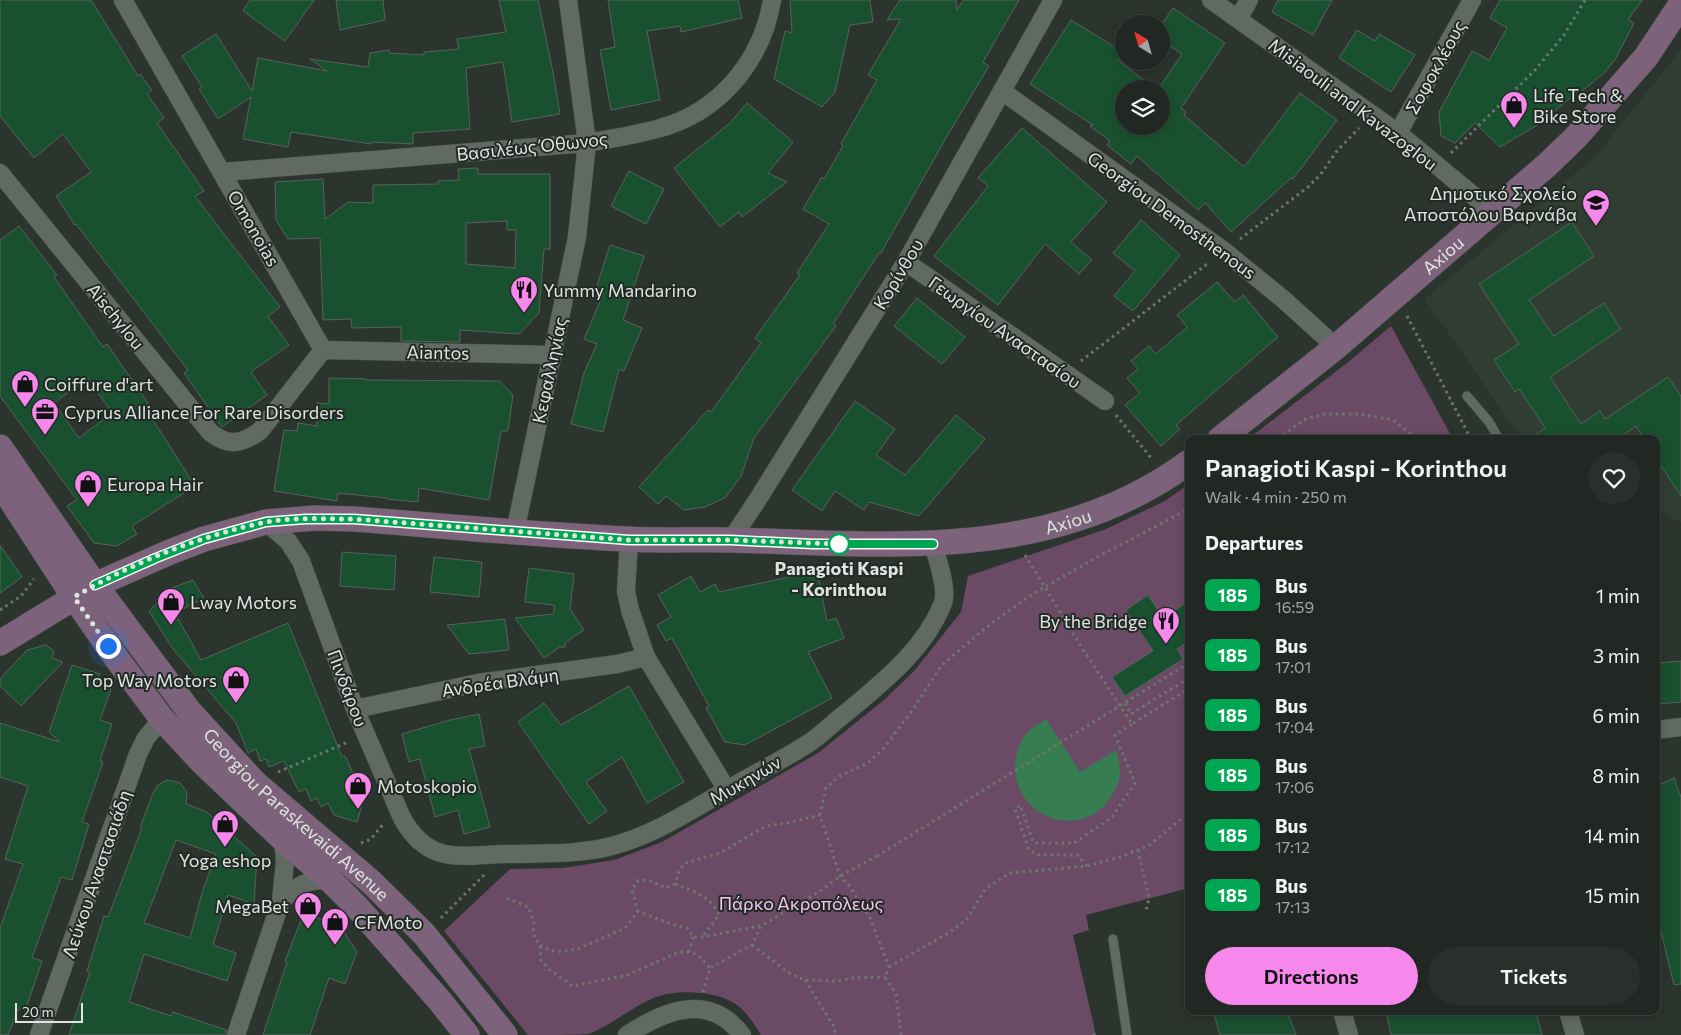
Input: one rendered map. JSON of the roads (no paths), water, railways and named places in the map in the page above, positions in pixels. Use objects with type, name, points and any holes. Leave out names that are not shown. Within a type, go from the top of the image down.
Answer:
[{"type":"street","name":"Omonoias","points":[[123,0],[323,350]]},
{"type":"street","name":"Κεφαλληνίας","points":[[515,532],[577,237],[588,143],[568,0]]},
{"type":"street","name":"Βασιλέως Όθωνος","points":[[222,172],[588,143],[670,125],[690,117],[716,99],[738,78],[754,54],[767,24],[772,0]]},
{"type":"street","name":"Κορίνθου","points":[[730,540],[764,490],[906,262],[1053,0]]},
{"type":"street","name":"Misiaouli and Kavazoglou","points":[[1211,0],[1398,133],[1493,212]]},
{"type":"street","points":[[1238,20],[1248,0]]},
{"type":"street","name":"Σοφοκλέους","points":[[1398,133],[1472,0]]},
{"type":"street","name":"Axiou","points":[[1225,435],[1336,346],[1547,165],[1576,137],[1646,57],[1681,4]]},
{"type":"street","name":"Georgiou Demosthenous","points":[[1002,91],[1224,251],[1283,299],[1336,346]]},
{"type":"street","name":"Aischylou","points":[[0,173],[210,432],[218,439],[229,442],[242,441],[260,431],[323,350]]},
{"type":"street","name":"Γεωργίου Αναστασίου","points":[[906,262],[1105,401]]},
{"type":"street","name":"Aiantos","points":[[323,350],[553,355]]},
{"type":"street","points":[[0,447],[85,591]]},
{"type":"street","name":"Axiou","points":[[0,643],[85,591],[156,558],[204,539],[266,522],[316,518],[354,519],[629,540],[730,540],[813,544],[933,544],[1012,535],[1057,525],[1108,508],[1135,496],[1167,478],[1185,465]]},
{"type":"street","points":[[0,483],[47,556],[85,591]]},
{"type":"street","name":"Πινδάρου","points":[[266,522],[288,541],[301,561],[355,709],[397,806],[410,833],[421,844],[434,851]]},
{"type":"street","points":[[629,540],[626,590],[630,610],[646,657],[727,790]]},
{"type":"street","name":"Μυκηνών","points":[[434,851],[459,856],[574,852],[611,847],[656,831],[769,767],[812,740],[876,688],[904,662],[929,629],[944,601],[942,576],[933,544]]},
{"type":"street","name":"Georgiou Paraskevaidi Avenue","points":[[85,591],[118,659],[162,718],[203,764],[330,880],[364,914],[467,1035]]},
{"type":"street","name":"Georgiou Paraskevaidi Avenue","points":[[85,591],[189,712],[255,782],[385,896],[424,934],[505,1035]]},
{"type":"street","name":"Ανδρέα Βλάμη","points":[[355,709],[478,683],[609,665],[646,657]]},
{"type":"street","name":"Λεύκου Αναστασιάδη","points":[[39,1035],[136,760],[146,738],[162,718]]},
{"type":"street","points":[[1660,730],[1681,727]]},
{"type":"street","points":[[236,1035],[281,901],[285,862],[283,839]]},
{"type":"street","points":[[281,901],[295,888],[307,881],[330,880]]},
{"type":"street","points":[[627,1035],[661,1015],[680,1010],[700,1010],[723,1016],[742,1035]]},
{"type":"street","points":[[1343,1015],[1349,1035]]},
{"type":"street","points":[[1569,1015],[1575,1035]]},
{"type":"lane","points":[[1467,396],[1489,422],[1497,435]]},
{"type":"lane","points":[[1114,940],[1127,1035]]},
{"type":"place","name":"Life Tech & Bike Store","points":[[1514,129]]},
{"type":"place","name":"Δημοτικό Σχολείο Αποστόλου Βαρνάβα","points":[[1596,227]]},
{"type":"place","name":"Yummy Mandarino","points":[[524,314]]},
{"type":"place","name":"Coiffure d'art","points":[[25,408]]},
{"type":"place","name":"Cyprus Alliance For Rare Disorders","points":[[45,436]]},
{"type":"place","name":"Europa Hair","points":[[88,508]]},
{"type":"place","name":"Panagioti Kaspi - Korinthou","points":[[839,544]]},
{"type":"place","name":"Lway Motors","points":[[171,626]]},
{"type":"place","name":"By the Bridge","points":[[1166,645]]},
{"type":"place","name":"Top Way Motors","points":[[236,704]]},
{"type":"place","name":"Motoskopio","points":[[358,810]]},
{"type":"place","name":"Yoga eshop","points":[[225,848]]},
{"type":"place","name":"MegaBet","points":[[308,930]]},
{"type":"place","name":"CFMoto","points":[[335,946]]},
{"type":"park label","name":"Πάρκο Ακροπόλεως","points":[[801,903]]}]
